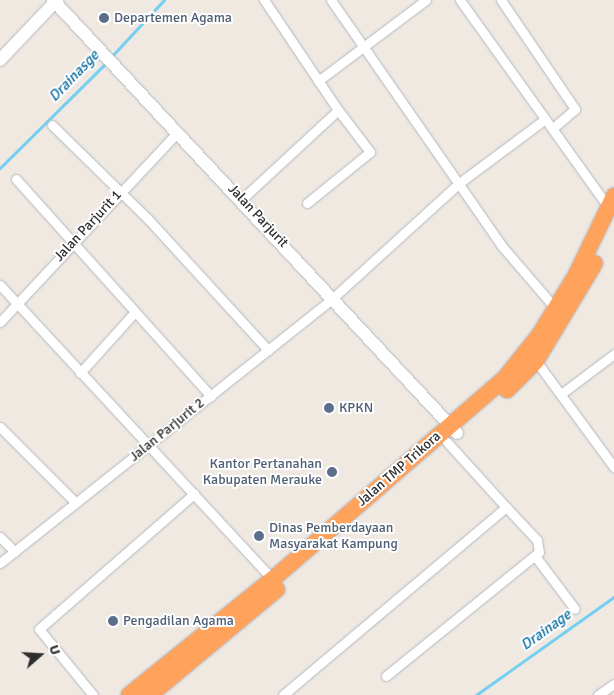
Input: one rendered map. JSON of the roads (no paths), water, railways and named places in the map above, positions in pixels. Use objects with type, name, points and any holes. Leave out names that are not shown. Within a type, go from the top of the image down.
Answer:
[{"type":"highway","name":"Jalan TMP Trikora","points":[[129,695],[276,583],[373,504],[451,433],[504,379],[555,308],[612,206]]},
{"type":"highway","name":"Jalan TMP Trikora","points":[[150,695],[276,583],[536,361],[581,289],[614,222]]},
{"type":"street","points":[[264,0],[338,110],[370,152],[307,203]]},
{"type":"street","points":[[331,0],[514,263],[555,308]]},
{"type":"street","points":[[318,81],[362,45],[426,0]]},
{"type":"street","points":[[460,0],[544,120],[612,206]]},
{"type":"street","points":[[501,0],[575,109],[552,129]]},
{"type":"street","points":[[0,60],[55,1]]},
{"type":"street","name":"Jalan Parjurit","points":[[55,1],[334,297],[451,433]]},
{"type":"street","points":[[242,199],[338,110]]},
{"type":"street","name":"Jalan Parjurit 2","points":[[0,564],[334,297],[458,184],[544,120]]},
{"type":"street","points":[[52,125],[112,189],[120,192],[268,350]]},
{"type":"street","name":"Jalan Parjurit 1","points":[[0,322],[71,244],[178,132]]},
{"type":"street","points":[[16,179],[71,244],[211,396]]},
{"type":"street","points":[[0,285],[276,583]]},
{"type":"street","points":[[80,373],[134,312]]},
{"type":"street","points":[[561,394],[614,354]]},
{"type":"street","points":[[536,361],[614,467]]},
{"type":"street","points":[[0,427],[76,503]]},
{"type":"street","points":[[386,676],[535,556],[540,546],[537,540],[506,507],[451,433]]},
{"type":"street","points":[[93,695],[39,629],[194,494]]},
{"type":"street","points":[[283,695],[506,507]]},
{"type":"street","points":[[0,537],[15,552]]},
{"type":"street","points":[[535,556],[575,609]]},
{"type":"street","points":[[598,695],[614,684]]},
{"type":"waterway","name":"Drainasge","points":[[112,56],[164,0]]},
{"type":"waterway","name":"Drainasge","points":[[0,168],[107,62]]},
{"type":"waterway","name":"Drainage","points":[[476,695],[614,597]]},
{"type":"place","name":"Departemen Agama","points":[[104,18]]},
{"type":"place","name":"KPKN","points":[[329,408]]},
{"type":"place","name":"Kantor Pertanahan Kabupaten Merauke","points":[[332,472]]},
{"type":"place","name":"Dinas Pemberdayaan Masyarakat Kampung","points":[[259,536]]},
{"type":"place","name":"Pengadilan Agama","points":[[113,621]]}]
